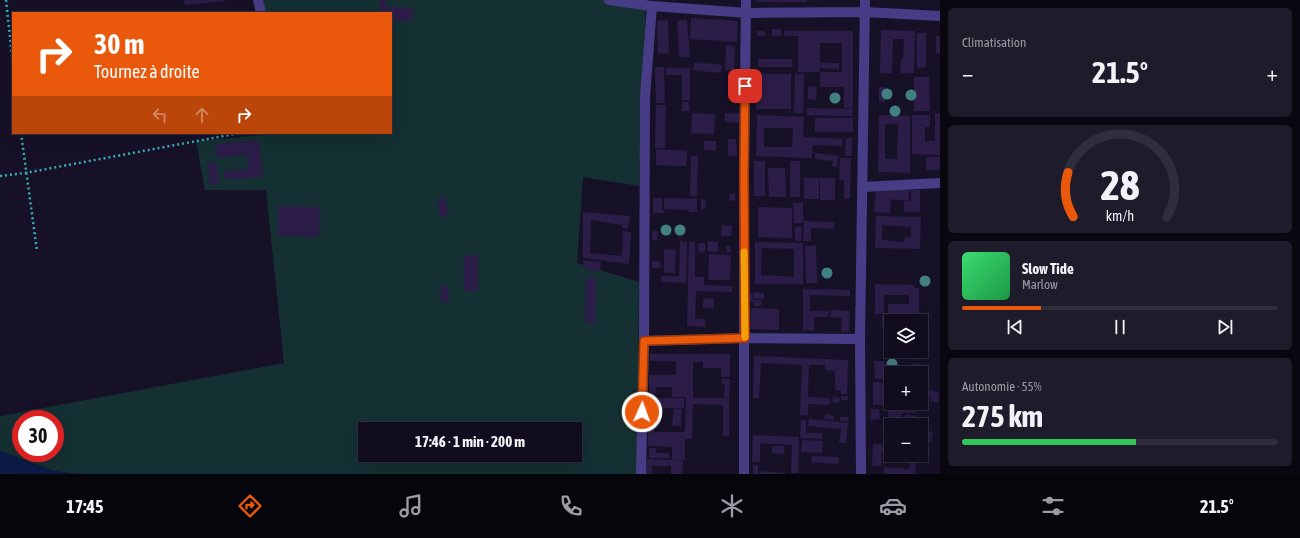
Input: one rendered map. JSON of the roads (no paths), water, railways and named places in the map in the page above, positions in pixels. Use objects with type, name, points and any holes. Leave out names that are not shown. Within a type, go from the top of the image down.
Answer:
[{"type":"street","points":[[258,0],[261,12]]},
{"type":"street","points":[[609,0],[652,6],[746,13],[865,12],[940,16]]},
{"type":"street","points":[[744,474],[744,173],[746,0]]},
{"type":"street","points":[[861,474],[860,339],[865,0]]},
{"type":"street","points":[[641,474],[644,341],[645,97],[652,6]]},
{"type":"street","points":[[862,187],[940,183]]},
{"type":"street","points":[[644,341],[745,338],[860,339]]},
{"type":"water","points":[[0,451],[12,455],[12,462],[30,462],[54,471],[79,474],[0,474]]}]
